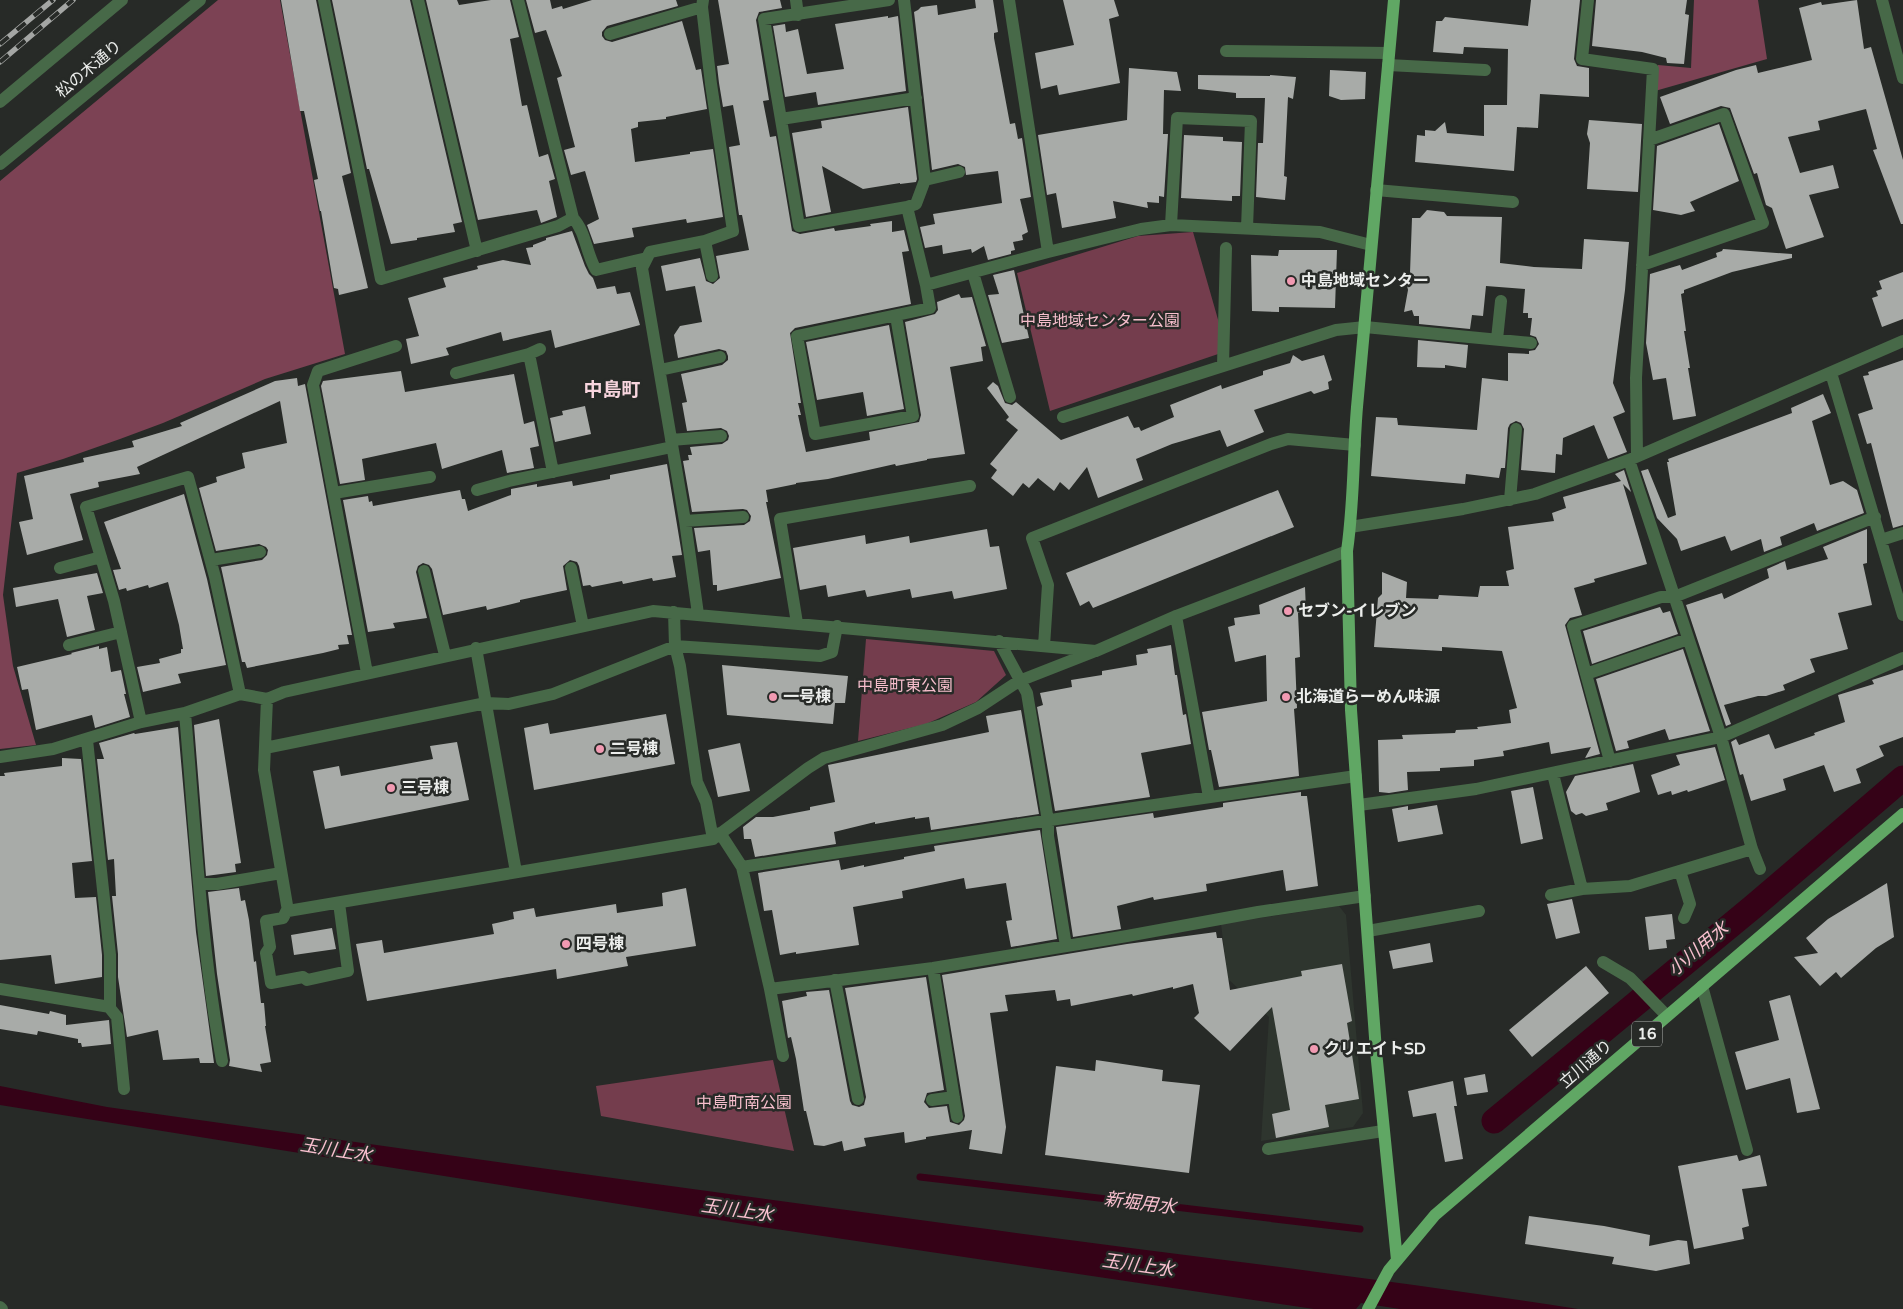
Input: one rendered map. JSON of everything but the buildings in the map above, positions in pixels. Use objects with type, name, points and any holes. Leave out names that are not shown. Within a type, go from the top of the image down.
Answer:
[{"type":"main road","points":[[1393,1265],[1351,710],[1347,551],[1371,245],[1394,0]]},
{"type":"main road","name":"立川通り","points":[[1393,1265],[1435,1215],[1903,814]]},
{"type":"main road","name":"16","points":[[1368,1309],[1393,1265]]},
{"type":"street","points":[[0,102],[122,0]]},
{"type":"street","name":"松の木通り","points":[[0,164],[200,0]]},
{"type":"street","points":[[324,0],[381,279],[558,226],[573,218]]},
{"type":"street","points":[[418,0],[477,251]]},
{"type":"street","points":[[518,0],[573,218],[580,226],[591,262],[596,270],[647,258]]},
{"type":"street","points":[[796,0],[798,15]]},
{"type":"street","points":[[889,0],[764,19],[799,226],[916,204],[925,180],[904,0]]},
{"type":"street","points":[[1009,0],[1048,252]]},
{"type":"street","points":[[1588,0],[1582,59],[1653,68],[1633,458],[1674,597],[1721,737],[1752,849],[1760,869]]},
{"type":"street","points":[[1882,0],[1903,78]]},
{"type":"street","points":[[610,34],[702,3],[711,84],[733,231],[705,241],[650,252],[642,268],[685,522],[698,614]]},
{"type":"street","points":[[1226,51],[1389,59],[1485,70]]},
{"type":"street","points":[[781,119],[916,98]]},
{"type":"street","points":[[1642,265],[1763,223],[1724,114],[1649,140]]},
{"type":"street","points":[[1171,225],[1177,118],[1241,120],[1250,121],[1247,228]]},
{"type":"street","points":[[925,180],[959,172]]},
{"type":"street","points":[[1376,190],[1512,202]]},
{"type":"street","points":[[896,316],[913,416],[814,434],[798,336],[930,308],[907,207]]},
{"type":"street","points":[[926,285],[1141,229],[1171,225],[1320,232],[1371,245]]},
{"type":"street","points":[[705,241],[712,276]]},
{"type":"street","points":[[1223,366],[1226,248]]},
{"type":"street","points":[[973,273],[1010,397]]},
{"type":"street","points":[[1497,339],[1501,301]]},
{"type":"street","points":[[1063,418],[1336,330],[1365,327],[1531,343]]},
{"type":"street","points":[[1350,526],[1463,509],[1535,494],[1633,458],[1903,341]]},
{"type":"street","points":[[367,673],[313,385],[318,371],[396,346]]},
{"type":"street","points":[[456,373],[534,352],[553,472]]},
{"type":"street","points":[[660,370],[720,357]]},
{"type":"street","points":[[1831,373],[1903,615]]},
{"type":"street","points":[[1510,500],[1516,429]]},
{"type":"street","points":[[478,490],[671,443],[721,436]]},
{"type":"street","points":[[1044,646],[1048,586],[1032,538],[1288,439],[1355,445]]},
{"type":"street","points":[[141,722],[114,601],[86,507],[188,476],[211,560],[240,694]]},
{"type":"street","points":[[334,493],[430,477]]},
{"type":"street","points":[[797,623],[780,520],[970,486]]},
{"type":"street","points":[[685,522],[743,517]]},
{"type":"street","points":[[1610,761],[1573,626],[1661,597],[1674,597],[1874,517]]},
{"type":"street","points":[[1881,540],[1903,533]]},
{"type":"street","points":[[287,910],[339,903],[716,836],[824,758],[942,725],[978,708],[1019,681],[1096,651],[1176,616],[1347,551]]},
{"type":"street","points":[[211,560],[260,552]]},
{"type":"street","points":[[60,568],[101,557]]},
{"type":"street","points":[[571,568],[583,626]]},
{"type":"street","points":[[424,571],[445,655]]},
{"type":"street","points":[[0,757],[53,749],[141,722],[186,713],[240,694],[266,699],[284,692],[445,655],[653,611],[837,626],[1096,651]]},
{"type":"street","points":[[674,612],[675,646],[680,666],[696,782],[706,802],[716,836],[742,867],[783,1056]]},
{"type":"street","points":[[1176,616],[1210,797]]},
{"type":"street","points":[[265,748],[486,703],[509,704],[553,694],[675,646],[820,656],[832,652],[837,626]]},
{"type":"street","points":[[68,644],[121,632]]},
{"type":"street","points":[[1586,674],[1688,640]]},
{"type":"street","points":[[999,641],[1027,693],[1066,946]]},
{"type":"street","points":[[476,648],[516,872]]},
{"type":"street","points":[[1359,805],[1476,789],[1721,737],[1903,658]]},
{"type":"street","points":[[266,699],[264,770],[287,910],[283,918],[266,921],[270,947],[266,953],[271,983],[303,977],[307,980],[348,971],[339,903]]},
{"type":"street","points":[[186,713],[200,884],[216,1026],[222,1062]]},
{"type":"street","points":[[87,740],[110,955],[110,1007],[117,1016],[124,1089]]},
{"type":"street","points":[[1553,774],[1582,889]]},
{"type":"street","points":[[742,867],[1356,776]]},
{"type":"street","points":[[1551,895],[1582,889],[1630,886],[1752,849]]},
{"type":"street","points":[[1680,871],[1690,904],[1684,918]]},
{"type":"street","points":[[200,884],[217,884],[281,873]]},
{"type":"street","points":[[770,989],[933,968],[1258,912],[1365,896]]},
{"type":"street","points":[[1368,931],[1479,910]]},
{"type":"street","points":[[1603,962],[1630,978],[1667,1016]]},
{"type":"street","points":[[933,968],[957,1117]]},
{"type":"street","points":[[835,980],[858,1099]]},
{"type":"street","points":[[1702,986],[1747,1150]]},
{"type":"street","points":[[0,989],[110,1007]]},
{"type":"street","points":[[932,1100],[954,1096]]},
{"type":"street","points":[[1268,1149],[1383,1131]]},
{"type":"shaded area","points":[[218,0],[280,0],[345,354],[265,379],[163,423],[63,459],[17,473],[3,595],[13,666],[36,745],[0,749],[0,181]]},
{"type":"shaded area","points":[[1694,0],[1758,0],[1767,59],[1655,91],[1658,65],[1691,68]]},
{"type":"shaded area","points":[[1339,906],[1346,915],[1363,1113],[1353,1127],[1261,1141],[1269,1017],[1228,979],[1221,924]]},
{"type":"green space","name":"中島地域センター公園","points":[[1193,232],[1227,351],[1050,411],[1017,273],[1138,236]]},
{"type":"green space","name":"中島町東公園","points":[[866,639],[994,651],[1006,675],[976,702],[926,724],[858,741]]},
{"type":"green space","name":"中島町南公園","points":[[773,1060],[794,1151],[601,1116],[596,1086]]},
{"type":"water","name":"玉川上水","points":[[0,1086],[107,1107],[1578,1309],[1400,1309],[1361,1303],[1356,1309],[1314,1309],[769,1228],[0,1105]]},
{"type":"waterway","name":"小川用水","points":[[1494,1121],[1754,906],[1903,778]]},
{"type":"waterway","name":"新堀用水","points":[[920,1177],[1360,1229]]},
{"type":"railway","points":[[0,44],[53,0]]},
{"type":"railway","points":[[0,62],[73,0]]},
{"type":"place","name":"中島地域センター","points":[[1291,281]]},
{"type":"place","name":"セブン-イレブン","points":[[1288,611]]},
{"type":"place","name":"一号棟","points":[[773,697]]},
{"type":"place","name":"北海道らーめん味源","points":[[1286,697]]},
{"type":"place","name":"二号棟","points":[[600,749]]},
{"type":"place","name":"三号棟","points":[[391,788]]},
{"type":"place","name":"四号棟","points":[[566,944]]},
{"type":"place","name":"クリエイトSD","points":[[1314,1049]]},
{"type":"district","name":"中島町","points":[[612,390]]}]
